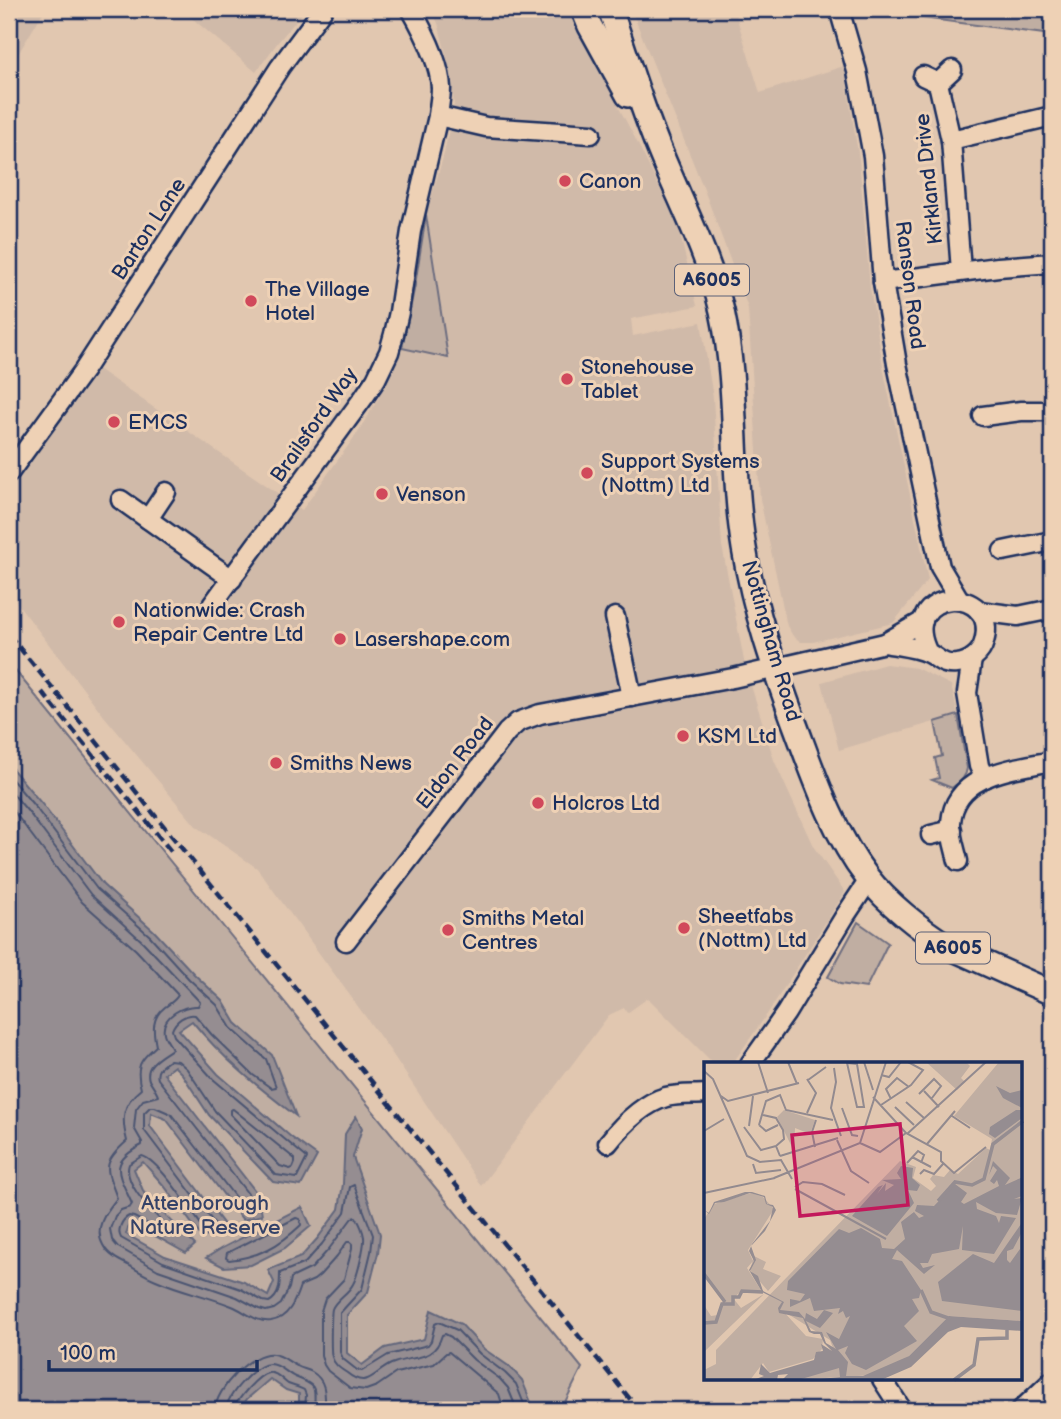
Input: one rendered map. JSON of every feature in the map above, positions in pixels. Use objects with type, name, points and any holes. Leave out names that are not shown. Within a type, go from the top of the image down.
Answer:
[{"type":"main road","name":"Nottingham Road","points":[[583,9],[655,140]]},
{"type":"main road","name":"Nottingham Road","points":[[610,9],[655,140],[701,245],[721,310],[731,382],[737,487],[744,548],[755,602],[775,669],[814,775],[843,841],[869,880],[913,922],[947,946],[1052,993]]},
{"type":"street","name":"Barton Lane","points":[[9,473],[84,370],[280,67],[323,9]]},
{"type":"street","name":"Brailsford Way","points":[[212,605],[364,397],[389,352],[399,312],[411,231],[438,116],[441,86],[427,40],[411,9]]},
{"type":"street","name":"Ranson Road","points":[[839,9],[858,71],[873,156],[883,282],[897,364],[940,567],[959,599],[979,611]]},
{"type":"street","name":"Kirkland Drive","points":[[953,70],[931,79],[951,140],[961,271]]},
{"type":"street","points":[[438,116],[486,127],[591,134]]},
{"type":"street","points":[[951,140],[1052,116]]},
{"type":"street","points":[[883,282],[961,271],[1052,263]]},
{"type":"street","points":[[1003,433],[992,415],[1052,411]]},
{"type":"street","points":[[148,519],[166,492]]},
{"type":"street","points":[[121,500],[232,579]]},
{"type":"street","points":[[1003,551],[1052,541]]},
{"type":"street","name":"Ranson Road","points":[[775,669],[885,643],[923,621],[934,606],[940,567]]},
{"type":"street","points":[[934,606],[946,600],[959,599]]},
{"type":"street","points":[[987,634],[1018,616],[1052,609]]},
{"type":"street","points":[[979,611],[1018,616]]},
{"type":"street","points":[[967,693],[950,665],[972,659],[983,648],[987,634],[986,624],[979,611]]},
{"type":"street","points":[[615,617],[632,697]]},
{"type":"street","points":[[923,621],[922,640],[928,653]]},
{"type":"street","name":"Ranson Road","points":[[885,643],[928,653],[940,662],[950,665]]},
{"type":"street","points":[[972,659],[967,693],[979,766],[985,778]]},
{"type":"street","name":"Eldon Road","points":[[346,941],[507,732],[518,722],[540,714],[775,669]]},
{"type":"street","points":[[958,861],[951,830],[959,796],[975,783],[1003,771],[1052,761]]},
{"type":"street","points":[[931,835],[951,830]]},
{"type":"street","points":[[751,1062],[786,1013],[869,880]]},
{"type":"street","points":[[608,1143],[650,1103],[666,1097],[704,1094]]},
{"type":"street","points":[[883,1380],[902,1410]]},
{"type":"street","points":[[1021,1410],[1052,1381]]},
{"type":"shaded area","points":[[9,9],[45,9],[9,69]]},
{"type":"shaded area","points":[[181,9],[306,9],[256,72]]},
{"type":"shaded area","points":[[431,9],[569,9],[678,226],[697,306],[631,319],[633,336],[701,322],[713,398],[722,546],[745,666],[774,760],[813,846],[845,892],[733,1062],[712,1062],[648,998],[627,1013],[624,1008],[609,1015],[481,1186],[389,1049],[257,868],[196,826],[104,716],[11,595],[13,586],[9,583],[9,486],[95,367],[302,510],[358,432],[378,399],[402,348],[426,215],[444,154],[454,105],[449,65],[438,23]]},
{"type":"shaded area","points":[[631,9],[734,9],[760,93],[844,66],[859,159],[870,287],[884,372],[928,580],[893,623],[813,642],[801,642],[787,626],[760,499],[748,308],[705,192]]},
{"type":"shaded area","points":[[886,664],[916,668],[951,685],[958,715],[839,750],[822,682]]},
{"type":"green space","points":[[852,9],[1052,9],[1052,35],[877,12]]},
{"type":"green space","points":[[426,215],[448,358],[402,348]]},
{"type":"green space","name":"Attenborough Nature Reserve","points":[[9,663],[582,1368],[561,1410],[9,1410]]},
{"type":"green space","points":[[958,715],[967,768],[964,777],[952,788],[932,780],[939,778],[935,758],[942,756],[935,722]]},
{"type":"green space","points":[[858,922],[888,943],[866,988],[840,984],[828,977]]},
{"type":"water","name":"Attenborough Nature Reserve","points":[[9,765],[103,885],[154,931],[223,1001],[236,1023],[272,1055],[296,1116],[241,1072],[192,1021],[179,1030],[218,1074],[317,1156],[301,1186],[273,1182],[209,1115],[174,1066],[164,1074],[259,1196],[262,1215],[243,1220],[166,1119],[151,1113],[150,1126],[225,1226],[214,1237],[201,1236],[143,1162],[134,1169],[144,1193],[195,1245],[186,1253],[130,1222],[126,1234],[165,1256],[244,1282],[268,1296],[274,1282],[268,1270],[301,1257],[339,1209],[345,1134],[356,1116],[362,1128],[353,1157],[380,1234],[368,1292],[347,1315],[347,1353],[362,1365],[385,1348],[424,1339],[431,1310],[461,1324],[484,1349],[510,1367],[522,1380],[532,1405],[529,1410],[299,1410],[299,1394],[286,1390],[270,1379],[247,1399],[240,1410],[9,1410]]},
{"type":"water","points":[[302,1207],[311,1226],[285,1248],[251,1265],[224,1267],[206,1258],[222,1248]]},
{"type":"railway","points":[[9,635],[639,1410]]},
{"type":"railway","points":[[42,692],[174,855]]},
{"type":"place","name":"Canon","points":[[565,181]]},
{"type":"place","name":"The Village Hotel","points":[[251,301]]},
{"type":"place","name":"Stonehouse Tablet","points":[[567,379]]},
{"type":"place","name":"EMCS","points":[[114,422]]},
{"type":"place","name":"Support Systems (Nottm) Ltd","points":[[587,473]]},
{"type":"place","name":"Venson","points":[[382,494]]},
{"type":"place","name":"Nationwide: Crash Repair Centre Ltd","points":[[119,622]]},
{"type":"place","name":"Lasershape.com","points":[[340,639]]},
{"type":"place","name":"KSM Ltd","points":[[683,736]]},
{"type":"place","name":"Smiths News","points":[[276,763]]},
{"type":"place","name":"Holcros Ltd","points":[[538,803]]},
{"type":"place","name":"Sheetfabs (Nottm) Ltd","points":[[684,928]]},
{"type":"place","name":"Smiths Metal Centres","points":[[448,930]]}]
